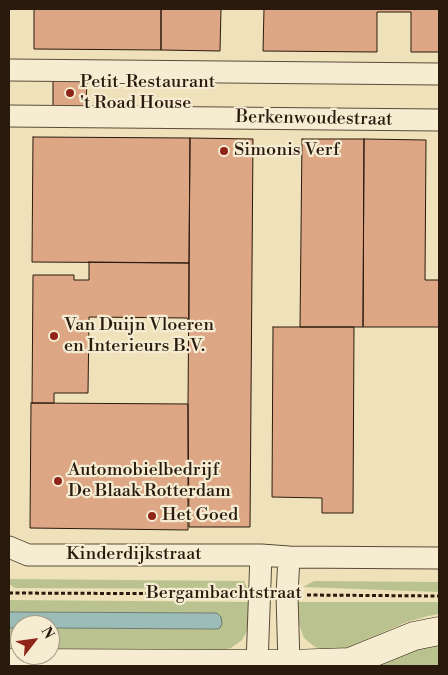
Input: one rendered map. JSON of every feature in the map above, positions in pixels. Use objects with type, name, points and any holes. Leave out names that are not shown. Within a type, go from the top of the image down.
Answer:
[{"type":"street","points":[[9,70],[439,74]]},
{"type":"street","name":"Berkenwoudestraat","points":[[9,116],[439,120]]},
{"type":"street","name":"Kinderdijkstraat","points":[[9,547],[28,554],[439,558]]},
{"type":"street","points":[[261,555],[260,594],[271,665]]},
{"type":"street","points":[[271,665],[286,595],[289,557]]},
{"type":"street","points":[[9,663],[271,665],[350,662],[414,636],[439,632]]},
{"type":"path","name":"Bergambachtstraat","points":[[9,593],[260,594]]},
{"type":"path","name":"Bergambachtstraat","points":[[286,595],[439,596]]},
{"type":"green space","points":[[9,579],[244,581],[248,589],[15,588],[9,584]]},
{"type":"green space","points":[[314,581],[439,582],[439,592],[303,587]]},
{"type":"green space","points":[[9,600],[253,602],[252,622],[242,640],[231,648],[216,652],[60,650],[60,628],[217,629],[217,613],[9,612]]},
{"type":"green space","points":[[296,602],[439,602],[439,614],[407,622],[342,650],[329,651],[315,647],[304,638],[299,624]]},
{"type":"green space","points":[[9,628],[10,628],[10,650]]},
{"type":"green space","points":[[439,640],[439,666],[376,666]]},
{"type":"water","points":[[9,612],[217,613],[221,617],[222,623],[220,628],[217,629],[60,628],[60,615],[10,615],[9,628]]},
{"type":"building","points":[[34,9],[161,9],[161,50],[34,49]]},
{"type":"building","points":[[161,9],[221,9],[220,51],[161,50]]},
{"type":"building","points":[[264,9],[439,9],[439,52],[411,52],[411,12],[377,12],[377,52],[263,51]]},
{"type":"building","name":"Petit-Restaurant 't Road House","points":[[53,80],[87,81],[86,107],[53,106]]},
{"type":"building","points":[[33,137],[190,138],[189,263],[32,262]]},
{"type":"building","points":[[190,138],[253,139],[250,527],[189,527]]},
{"type":"building","points":[[302,139],[364,139],[363,327],[300,327]]},
{"type":"building","points":[[364,139],[426,140],[425,280],[439,280],[439,327],[363,327]]},
{"type":"building","points":[[89,262],[189,263],[189,322],[187,318],[89,317],[88,393],[54,393],[54,403],[32,403],[33,275],[74,275],[74,280],[89,280]]},
{"type":"building","points":[[273,327],[354,327],[353,513],[322,513],[322,498],[272,497]]},
{"type":"building","points":[[31,403],[188,404],[188,530],[30,528]]},
{"type":"place","name":"Petit-Restaurant 't Road House","points":[[70,93]]},
{"type":"place","name":"Simonis Verf","points":[[224,151]]},
{"type":"place","name":"Van Duijn Vloeren en Interieurs B.V.","points":[[54,336]]},
{"type":"place","name":"Automobielbedrijf De Blaak Rotterdam","points":[[58,481]]},
{"type":"place","name":"Het Goed","points":[[152,516]]}]
